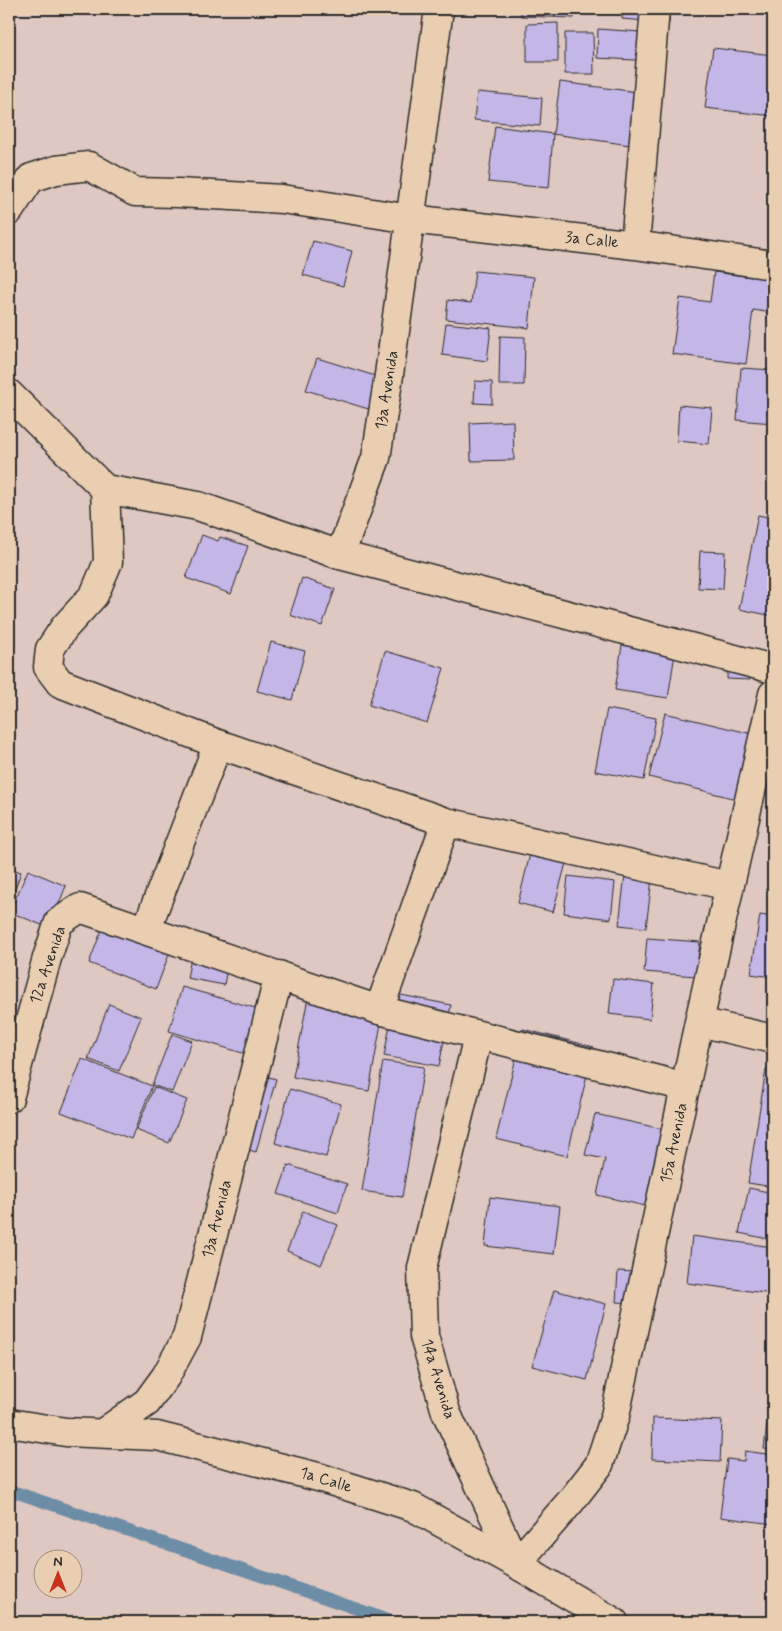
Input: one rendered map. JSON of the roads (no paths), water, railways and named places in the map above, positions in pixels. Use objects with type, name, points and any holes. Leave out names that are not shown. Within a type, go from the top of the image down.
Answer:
[{"type":"street","name":"13a Avenida","points":[[340,555],[376,458],[440,9]]},
{"type":"street","points":[[635,244],[655,9]]},
{"type":"street","name":"3a Calle","points":[[9,211],[31,178],[56,170],[89,166],[135,192],[282,199],[411,219],[635,244],[773,265]]},
{"type":"street","points":[[9,394],[105,489],[198,506],[340,555],[773,669]]},
{"type":"street","points":[[105,489],[108,562],[94,595],[64,628],[50,649],[48,667],[60,683],[218,744],[446,822],[729,886]]},
{"type":"street","name":"15a Avenida","points":[[516,1564],[571,1501],[599,1464],[615,1416],[699,1022],[773,694]]},
{"type":"street","points":[[218,744],[146,930],[379,1010],[686,1087]]},
{"type":"street","points":[[379,1010],[446,822]]},
{"type":"street","name":"12a Avenida","points":[[9,1098],[47,958],[59,922],[80,908],[146,930]]},
{"type":"street","name":"13a Avenida","points":[[103,1433],[147,1402],[166,1376],[187,1337],[279,975]]},
{"type":"street","points":[[699,1022],[773,1039]]},
{"type":"street","name":"14a Avenida","points":[[478,1036],[422,1268],[424,1336],[446,1412],[516,1564]]},
{"type":"street","name":"1a Calle","points":[[9,1422],[66,1432],[158,1436],[318,1476],[413,1507],[516,1564],[614,1622]]},
{"type":"waterway","points":[[9,1490],[393,1622]]}]
